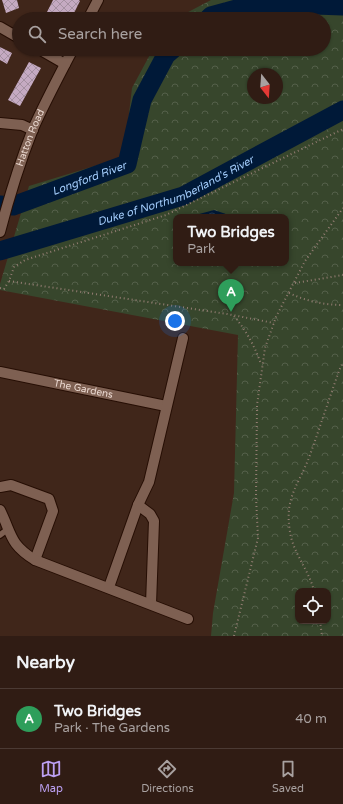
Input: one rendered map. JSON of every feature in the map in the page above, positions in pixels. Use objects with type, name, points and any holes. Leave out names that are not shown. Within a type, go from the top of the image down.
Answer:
[{"type":"street","points":[[92,12],[98,0]]},
{"type":"street","points":[[0,27],[12,34]]},
{"type":"street","points":[[51,56],[65,64]]},
{"type":"street","name":"Hatton Road","points":[[0,231],[33,130],[44,104],[69,56]]},
{"type":"street","points":[[0,123],[22,125],[33,130]]},
{"type":"street","points":[[109,588],[138,504],[149,482],[182,338]]},
{"type":"street","name":"The Gardens","points":[[0,372],[166,406]]},
{"type":"street","points":[[0,487],[11,485],[49,499],[53,511],[35,560]]},
{"type":"street","points":[[138,504],[150,514],[154,521],[151,604]]},
{"type":"street","points":[[0,510],[4,532],[24,553],[35,560],[188,619]]},
{"type":"path","points":[[0,288],[4,289],[9,281],[14,267],[25,260],[166,215],[343,129]]},
{"type":"path","points":[[234,636],[258,538],[256,497],[257,405],[265,348],[274,323],[305,261],[343,208]]},
{"type":"path","points":[[294,283],[343,275]]},
{"type":"path","points":[[9,281],[233,315],[274,323]]},
{"type":"path","points":[[289,292],[299,298],[316,303],[343,305]]},
{"type":"path","points":[[233,315],[244,328],[262,365]]},
{"type":"path","points":[[313,588],[308,573],[292,541],[290,532],[289,505],[291,494],[310,456],[343,362]]},
{"type":"path","points":[[320,624],[322,636]]},
{"type":"green space","points":[[211,0],[343,0],[343,636],[211,636],[213,613],[234,493],[238,335],[0,290],[0,284],[29,186],[124,157],[132,88],[149,56],[331,56],[331,12],[188,12]]},
{"type":"water","points":[[214,210],[226,214],[199,214]]},
{"type":"building","points":[[2,0],[17,0],[19,8],[6,13]]},
{"type":"building","points":[[53,0],[80,1],[74,12],[47,12]]},
{"type":"building","points":[[0,47],[12,53],[7,64],[0,60]]},
{"type":"building","points":[[29,62],[41,68],[20,106],[8,100]]},
{"type":"waterway","name":"Longford River","points":[[225,12],[258,3],[343,6]]},
{"type":"waterway","name":"Longford River","points":[[0,205],[13,206],[127,164],[142,100],[165,56]]},
{"type":"waterway","name":"Duke of Northumberland's River","points":[[0,251],[183,196],[343,110]]},
{"type":"place","name":"Two Bridges","points":[[231,312]]}]
